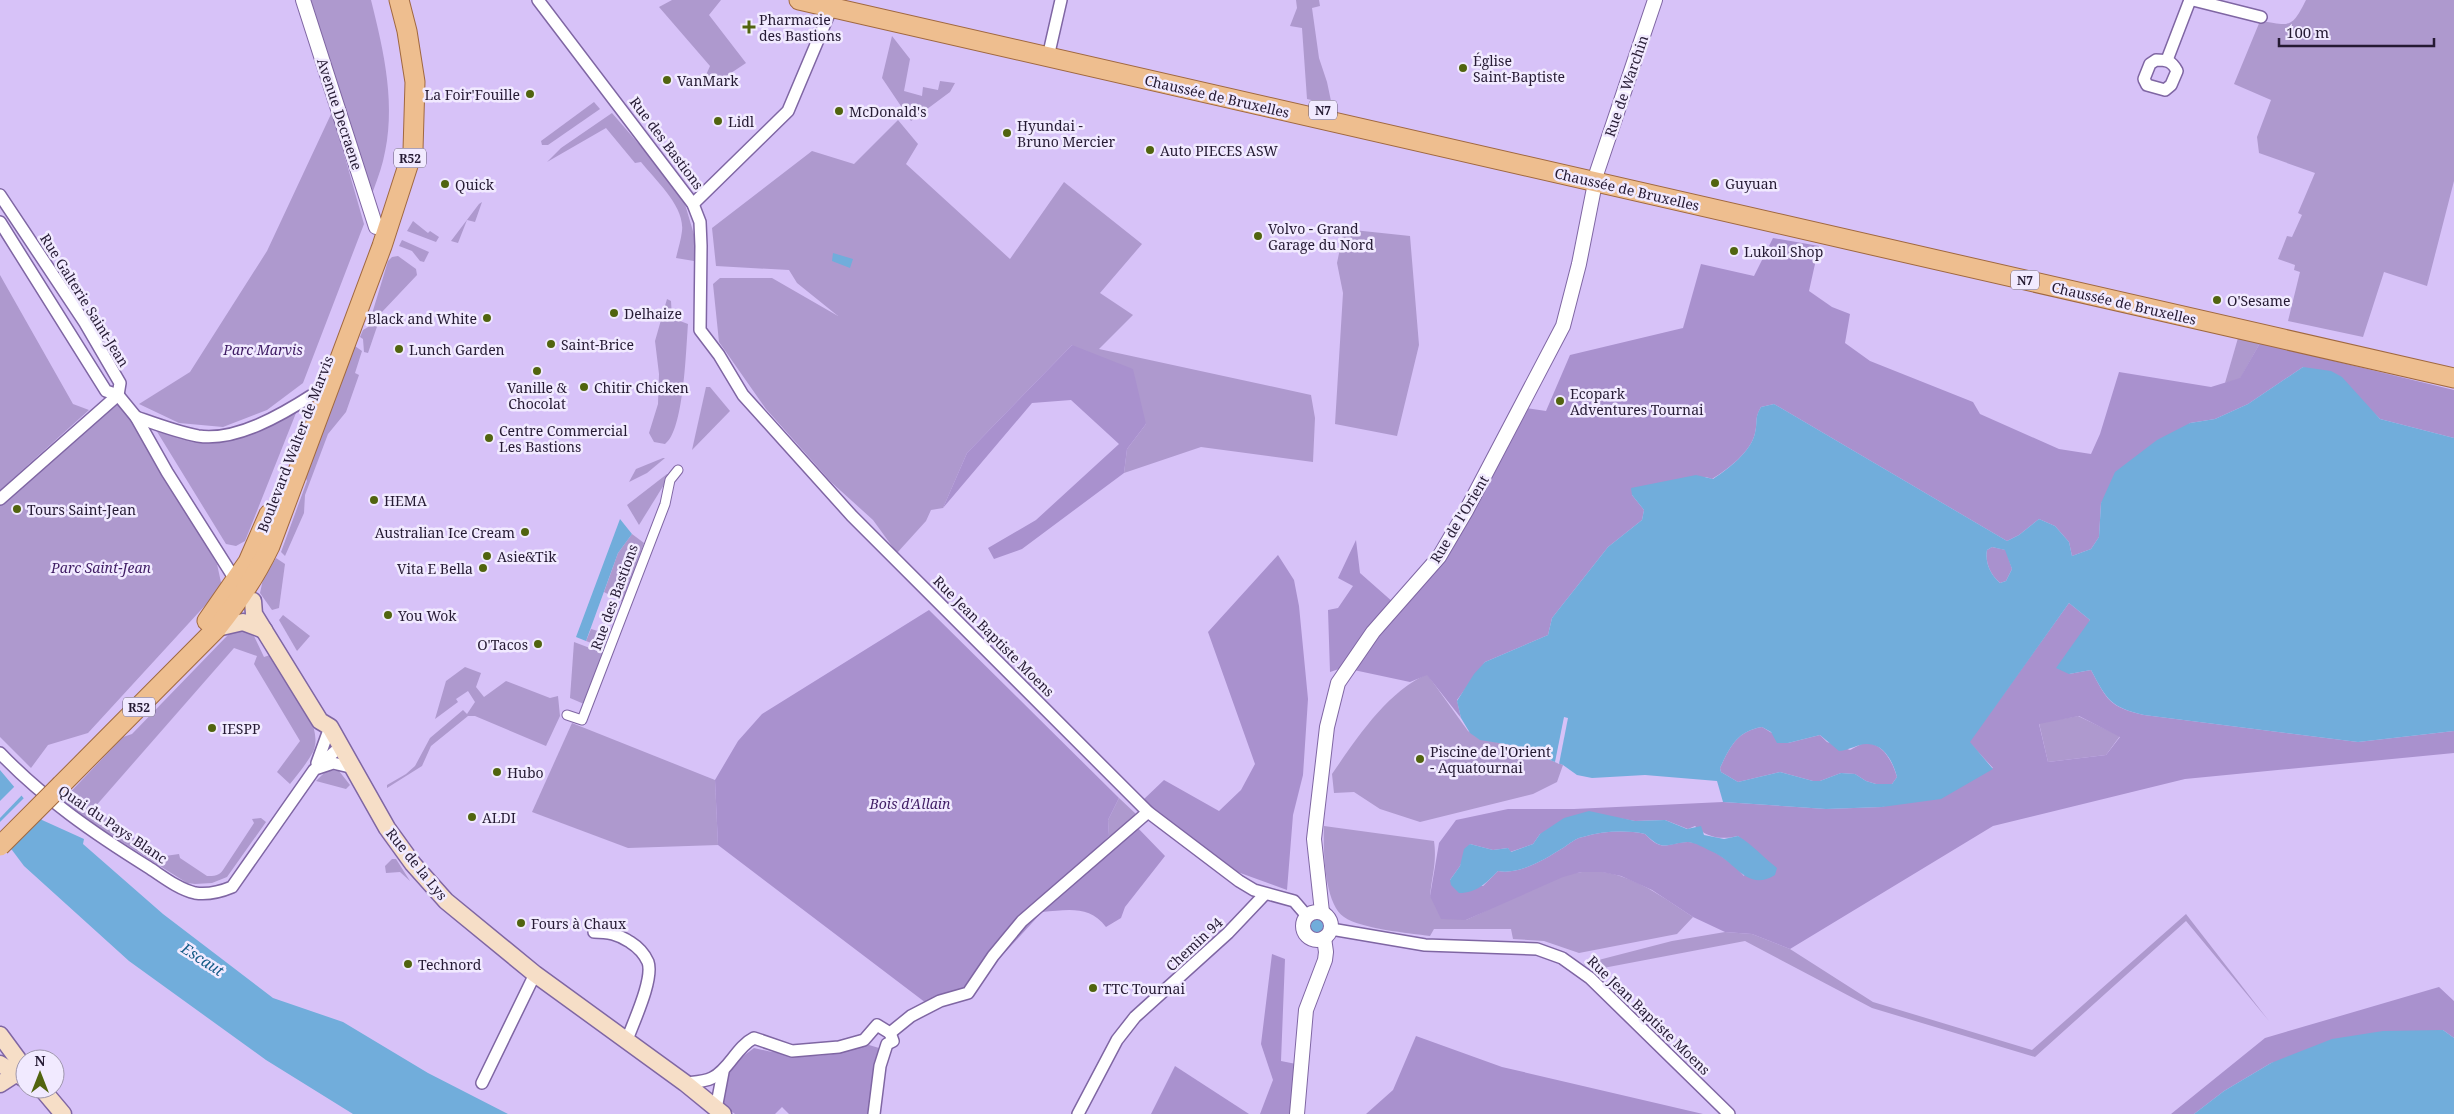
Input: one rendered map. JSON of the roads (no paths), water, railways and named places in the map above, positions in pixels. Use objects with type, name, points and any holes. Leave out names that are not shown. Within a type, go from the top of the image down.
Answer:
[{"type":"main road","name":"Boulevard Walter de Marvis","points":[[244,592],[248,562],[289,467],[376,227],[401,148],[405,81],[387,0]]},
{"type":"main road","name":"Boulevard Walter de Marvis","points":[[0,846],[57,781],[205,624],[244,592],[270,546],[382,246],[413,150],[415,82],[407,31],[399,0]]},
{"type":"main road","name":"Chaussée de Bruxelles","points":[[799,0],[838,3],[1596,177],[2454,378]]},
{"type":"main road","name":"Chaussée de Bruxelles","points":[[1596,177],[2072,280],[2259,326],[2454,368]]},
{"type":"main road","name":"R52","points":[[57,781],[217,628],[244,592]]},
{"type":"main road","name":"Rue de la Lys","points":[[244,592],[254,614],[320,721],[330,727],[387,828],[422,875],[446,902],[535,974],[627,1040],[719,1112]]},
{"type":"main road","name":"Rue de la Lys","points":[[244,592],[258,605],[323,706],[330,718],[330,727]]},
{"type":"main road","points":[[217,628],[242,622],[264,630]]},
{"type":"main road","name":"Boulevard Walter de Marvis","points":[[0,832],[57,781]]},
{"type":"main road","points":[[0,1035],[15,1062]]},
{"type":"main road","points":[[0,1064],[15,1071]]},
{"type":"main road","points":[[0,1084],[15,1077]]},
{"type":"main road","points":[[50,1099],[63,1114]]},
{"type":"street","name":"Avenue Decraene","points":[[303,0],[376,227]]},
{"type":"street","name":"Rue des Bastions","points":[[538,0],[606,87],[693,204],[700,222],[700,330]]},
{"type":"street","points":[[1049,52],[1061,0]]},
{"type":"street","name":"Rue de Warchin","points":[[1596,177],[1656,0]]},
{"type":"street","points":[[2167,60],[2191,0],[2261,17]]},
{"type":"street","points":[[2240,12],[2244,0]]},
{"type":"street","points":[[693,204],[788,111],[838,3]]},
{"type":"street","name":"Rue de l'Orient","points":[[1322,912],[1314,839],[1327,727],[1338,683],[1374,632],[1442,552],[1563,326],[1579,264],[1596,177]]},
{"type":"street","name":"Rue Galterie Saint-Jean","points":[[0,195],[85,323],[120,383],[118,395]]},
{"type":"street","points":[[0,222],[106,391],[118,395],[136,417],[167,472],[244,592]]},
{"type":"street","points":[[69,331],[85,323]]},
{"type":"street","name":"Rue Jean Baptiste Moens","points":[[700,330],[720,355],[743,395],[852,516],[1148,812],[1239,881],[1265,894],[1294,901],[1307,916]]},
{"type":"street","points":[[136,417],[199,436],[234,434],[256,427],[314,394]]},
{"type":"street","points":[[0,499],[118,395]]},
{"type":"street","name":"Rue des Bastions","points":[[567,715],[582,720],[665,504],[670,480],[678,470]]},
{"type":"street","points":[[314,770],[324,749],[330,727]]},
{"type":"street","points":[[314,770],[341,746]]},
{"type":"street","name":"Quai du Pays Blanc","points":[[0,753],[54,804],[71,816],[180,887],[193,892],[207,894],[232,888],[314,770]]},
{"type":"street","points":[[314,770],[332,763],[354,768]]},
{"type":"street","points":[[890,1033],[911,1016],[940,1001],[968,993],[993,956],[1022,921],[1148,812]]},
{"type":"street","name":"Chemin 94","points":[[1078,1114],[1117,1040],[1134,1017],[1201,958],[1265,894]]},
{"type":"street","points":[[1297,1114],[1306,1010],[1325,960],[1326,952],[1328,917],[1322,912],[1314,912],[1307,916],[1303,926],[1307,936],[1317,940],[1327,934]]},
{"type":"street","points":[[594,932],[611,932],[624,938],[640,948],[648,963],[649,971],[645,988],[627,1040]]},
{"type":"street","name":"Rue Jean Baptiste Moens","points":[[1327,934],[1425,945],[1537,949],[1562,958],[1590,978],[1729,1114]]},
{"type":"street","points":[[482,1083],[535,974]]},
{"type":"street","points":[[684,1083],[710,1080],[723,1072],[744,1043],[754,1038],[792,1051],[839,1047],[864,1040],[877,1025],[890,1033],[893,1041],[886,1044],[880,1066],[874,1114]]},
{"type":"street","points":[[719,1112],[723,1072]]},
{"type":"water","points":[[833,253],[853,259],[850,268],[832,261]]},
{"type":"water","points":[[2303,367],[2331,371],[2342,377],[2380,419],[2454,438],[2454,731],[2358,742],[2144,715],[2133,712],[2111,701],[2101,689],[2091,670],[2069,674],[2056,668],[2090,620],[2069,603],[1970,742],[1993,769],[1941,799],[1882,807],[1826,809],[1723,802],[1717,781],[1645,775],[1592,778],[1577,775],[1563,765],[1511,745],[1480,740],[1470,733],[1461,718],[1457,701],[1474,674],[1485,662],[1548,635],[1552,618],[1608,547],[1642,520],[1644,510],[1632,495],[1631,488],[1696,475],[1713,479],[1732,465],[1749,447],[1753,440],[1757,417],[1761,407],[1774,404],[2007,541],[2019,535],[2039,519],[2055,526],[2069,542],[2072,556],[2091,549],[2099,537],[2101,503],[2115,472],[2157,440],[2190,423],[2215,419],[2248,404]],"holes":[[[1992,547],[2005,550],[2012,569],[2006,581],[2000,583],[1993,576],[1988,564],[1987,550]],[[1762,727],[1771,732],[1777,743],[1788,743],[1820,735],[1839,751],[1863,744],[1878,747],[1887,754],[1897,777],[1892,784],[1876,784],[1866,781],[1855,774],[1841,773],[1820,781],[1813,781],[1780,772],[1738,782],[1721,772],[1720,768],[1735,741],[1746,732]]]},
{"type":"water","points":[[620,519],[632,534],[618,553],[586,641],[576,637]]},
{"type":"water","name":"Escaut","points":[[0,770],[42,820],[84,839],[83,844],[163,914],[273,998],[343,1022],[428,1073],[508,1114],[353,1114],[266,1060],[129,961],[24,866],[12,850],[0,839]]},
{"type":"water","points":[[1589,811],[1635,821],[1665,820],[1687,829],[1701,826],[1704,835],[1724,839],[1738,836],[1777,868],[1775,875],[1757,880],[1749,878],[1713,852],[1693,843],[1687,842],[1665,846],[1651,840],[1645,834],[1614,832],[1598,833],[1578,839],[1548,857],[1515,871],[1498,871],[1476,889],[1465,893],[1459,893],[1451,885],[1450,880],[1460,866],[1464,849],[1470,844],[1493,850],[1508,848],[1511,852],[1533,844],[1540,834],[1564,818]]},
{"type":"water","points":[[1318,917],[1326,925],[1318,933],[1310,925]]},
{"type":"water","points":[[2443,1030],[2454,1038],[2454,1114],[2194,1114],[2224,1091],[2271,1063],[2332,1039],[2383,1031]]},
{"type":"place","name":"Pharmacie des Bastions","points":[[749,27]]},
{"type":"place","name":"Église Saint-Baptiste","points":[[1463,68]]},
{"type":"place","name":"VanMark","points":[[667,80]]},
{"type":"place","name":"La Foir'Fouille","points":[[530,94]]},
{"type":"place","name":"McDonald's","points":[[839,111]]},
{"type":"place","name":"Lidl","points":[[718,121]]},
{"type":"place","name":"Hyundai - Bruno Mercier","points":[[1007,133]]},
{"type":"place","name":"Auto PIECES ASW","points":[[1150,150]]},
{"type":"place","name":"Guyuan","points":[[1715,183]]},
{"type":"place","name":"Quick","points":[[445,184]]},
{"type":"place","name":"Volvo - Grand Garage du Nord","points":[[1258,236]]},
{"type":"place","name":"Lukoil Shop","points":[[1734,251]]},
{"type":"place","name":"O'Sesame","points":[[2217,300]]},
{"type":"place","name":"Delhaize","points":[[614,313]]},
{"type":"place","name":"Black and White","points":[[487,318]]},
{"type":"place","name":"Saint-Brice","points":[[551,344]]},
{"type":"place","name":"Lunch Garden","points":[[399,349]]},
{"type":"place","name":"Vanille & Chocolat","points":[[537,371]]},
{"type":"place","name":"Chitir Chicken","points":[[584,387]]},
{"type":"place","name":"Ecopark Adventures Tournai","points":[[1560,401]]},
{"type":"place","name":"Centre Commercial Les Bastions","points":[[489,438]]},
{"type":"place","name":"HEMA","points":[[374,500]]},
{"type":"place","name":"Tours Saint-Jean","points":[[17,509]]},
{"type":"place","name":"Australian Ice Cream","points":[[525,532]]},
{"type":"place","name":"Asie&Tik","points":[[487,556]]},
{"type":"place","name":"Vita E Bella","points":[[483,568]]},
{"type":"place","name":"You Wok","points":[[388,615]]},
{"type":"place","name":"O'Tacos","points":[[538,644]]},
{"type":"place","name":"IESPP","points":[[212,728]]},
{"type":"place","name":"Piscine de l'Orient - Aquatournai","points":[[1420,759]]},
{"type":"place","name":"Hubo","points":[[497,772]]},
{"type":"place","name":"ALDI","points":[[472,817]]},
{"type":"place","name":"Fours à Chaux","points":[[521,923]]},
{"type":"place","name":"Technord","points":[[408,964]]},
{"type":"place","name":"TTC Tournai","points":[[1093,988]]},
{"type":"park label","name":"Parc Marvis","points":[[263,349]]},
{"type":"park label","name":"Parc Saint-Jean","points":[[101,567]]},
{"type":"park label","name":"Bois d'Allain","points":[[910,803]]}]
